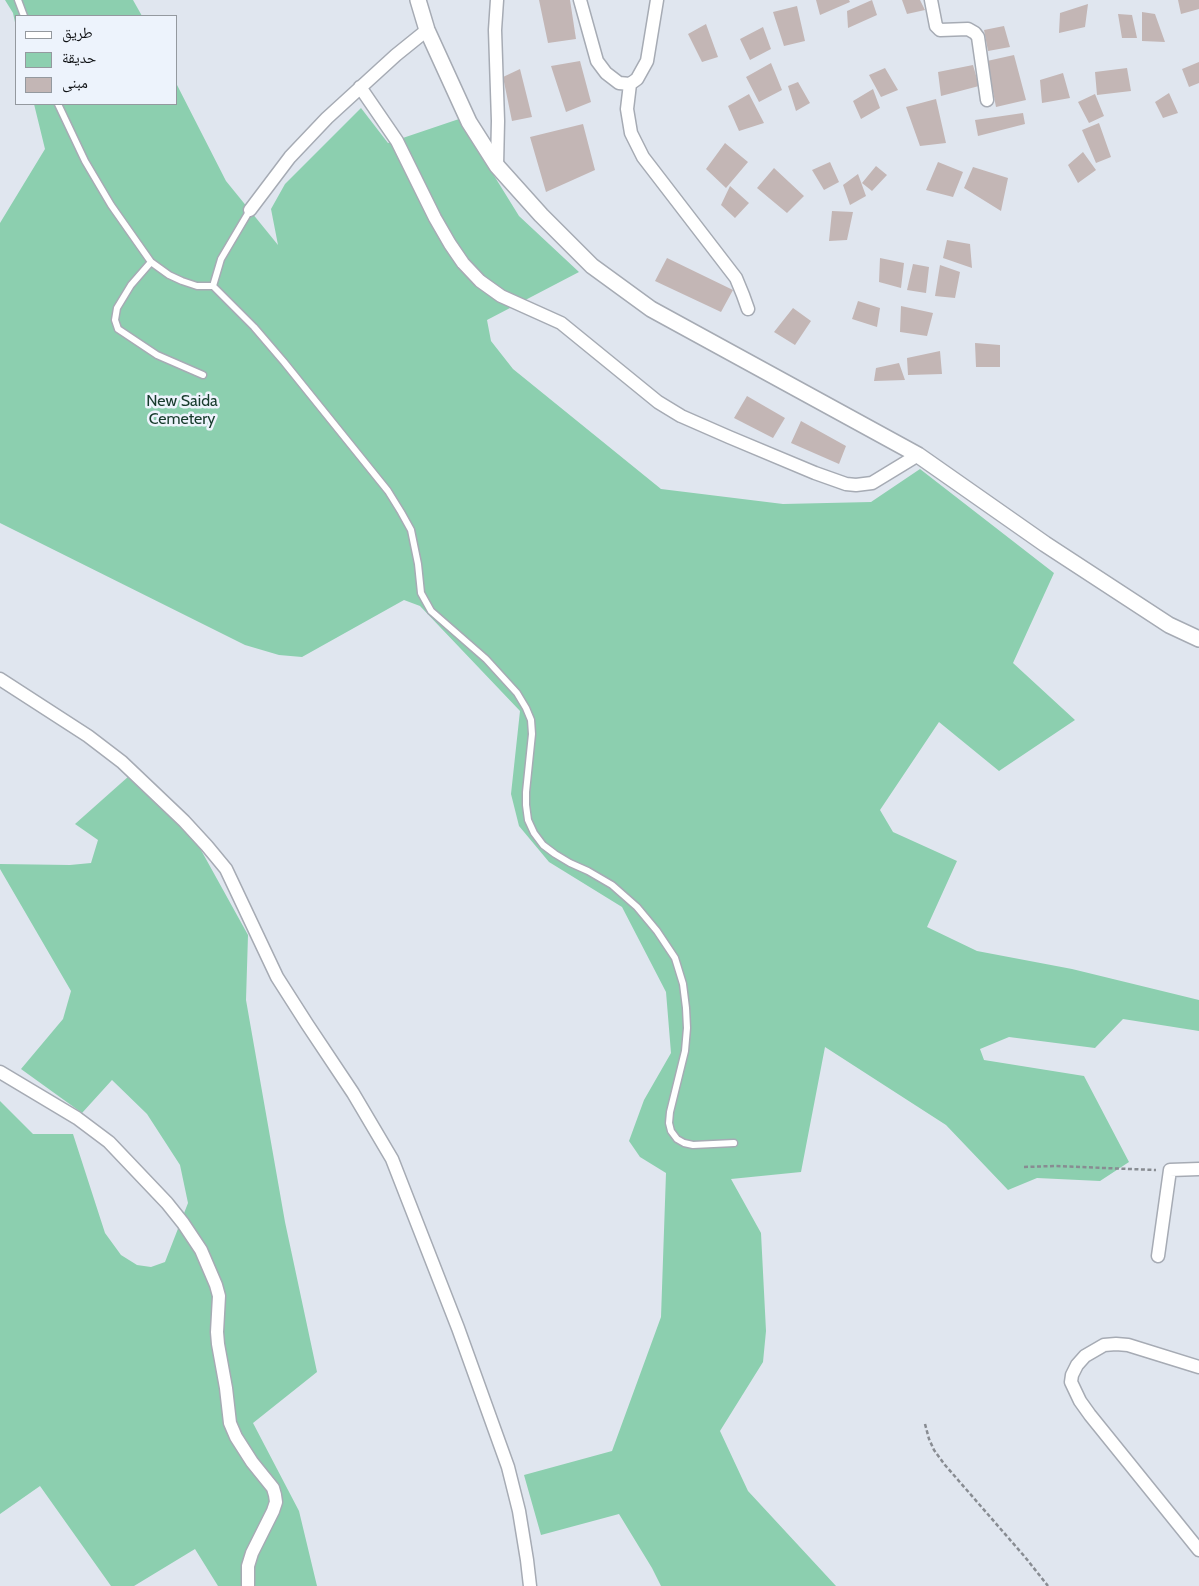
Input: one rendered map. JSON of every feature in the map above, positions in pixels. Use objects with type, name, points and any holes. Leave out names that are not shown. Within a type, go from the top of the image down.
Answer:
[{"type":"street","points":[[418,0],[427,30],[469,122],[497,166],[540,215],[592,266],[651,309],[918,455],[1062,555],[1169,625],[1199,639]]},
{"type":"street","points":[[497,0],[495,30],[498,121],[497,166]]},
{"type":"street","points":[[580,0],[597,61],[606,73],[619,82],[630,84],[637,79],[646,61],[657,0]]},
{"type":"street","points":[[931,0],[936,26],[940,30],[968,28],[976,33],[987,100]]},
{"type":"street","points":[[250,210],[290,157],[327,118],[396,55],[427,30]]},
{"type":"street","points":[[630,84],[627,109],[631,133],[643,158],[736,278],[748,309]]},
{"type":"street","points":[[360,87],[397,141],[450,244],[463,263],[480,281],[501,296],[561,323],[658,402],[681,416],[729,437],[846,484],[872,483],[918,455]]},
{"type":"street","points":[[0,679],[88,736],[122,762],[184,821],[226,869],[277,977],[353,1093],[396,1167],[458,1328],[508,1467],[519,1511],[530,1586]]},
{"type":"street","points":[[0,1072],[77,1118],[109,1142],[166,1203],[201,1250],[219,1296],[218,1344],[230,1423],[236,1437],[252,1462],[273,1488],[276,1502],[252,1553],[248,1566],[248,1586]]},
{"type":"street","points":[[1158,1256],[1170,1170],[1199,1169]]},
{"type":"street","points":[[1199,1367],[1128,1345],[1104,1345],[1085,1356],[1072,1375],[1071,1382],[1080,1401],[1090,1415],[1199,1550]]},
{"type":"lane","points":[[18,0],[24,15]]},
{"type":"lane","points":[[58,105],[85,161],[111,205],[151,262],[169,275],[182,281],[197,286],[213,286],[284,362],[388,491],[411,530],[418,564],[421,593],[431,611],[438,620],[486,659],[517,693],[526,708],[531,720],[532,734],[526,806],[528,820],[534,833],[543,845],[555,854],[612,885],[637,907],[657,931],[675,958],[683,984],[687,1028],[684,1058],[670,1112],[669,1123],[671,1131],[676,1139],[693,1145],[734,1143]]},
{"type":"lane","points":[[213,286],[221,259],[250,210]]},
{"type":"lane","points":[[151,262],[130,285],[117,308],[115,320],[118,329],[157,355],[203,375]]},
{"type":"path","points":[[1024,1168],[1054,1166],[1170,1170]]},
{"type":"path","points":[[925,1424],[934,1450],[945,1465],[1048,1586]]},
{"type":"green space","points":[[5,0],[133,0],[141,15],[15,15],[15,22],[13,13]]},
{"type":"green space","name":"New Saida Cemetery","points":[[178,87],[226,181],[278,245],[271,209],[285,184],[361,108],[388,143],[459,119],[519,216],[579,272],[487,320],[491,341],[513,369],[661,489],[783,504],[871,502],[920,469],[1054,573],[1013,663],[1075,720],[999,771],[939,722],[880,810],[893,832],[957,861],[927,927],[977,951],[1072,969],[1199,1000],[1199,1031],[1123,1019],[1095,1048],[1009,1037],[980,1049],[984,1060],[1084,1076],[1129,1162],[1100,1181],[1037,1178],[1008,1190],[946,1125],[825,1047],[801,1172],[731,1179],[761,1233],[766,1331],[763,1362],[720,1431],[748,1491],[836,1586],[661,1586],[619,1514],[541,1535],[524,1475],[612,1451],[661,1317],[666,1173],[640,1157],[629,1141],[644,1100],[671,1053],[666,992],[622,907],[549,862],[519,826],[511,794],[520,711],[420,606],[404,600],[302,657],[279,655],[245,645],[0,523],[0,223],[45,149],[34,105],[178,105]]},
{"type":"green space","points":[[129,776],[196,841],[248,935],[246,1000],[285,1222],[317,1372],[253,1423],[299,1511],[317,1586],[218,1586],[195,1549],[134,1586],[111,1586],[40,1486],[0,1514],[0,1101],[33,1134],[73,1134],[105,1233],[121,1255],[137,1265],[151,1267],[165,1262],[188,1203],[180,1165],[147,1114],[112,1080],[82,1113],[21,1069],[63,1019],[71,991],[0,869],[0,864],[70,865],[91,863],[98,840],[75,824]]},
{"type":"building","points":[[539,0],[570,0],[576,39],[548,43]]},
{"type":"building","points":[[816,0],[849,0],[850,2],[820,15]]},
{"type":"building","points":[[872,0],[877,15],[848,28],[847,11]]},
{"type":"building","points":[[902,0],[920,0],[925,10],[907,14]]},
{"type":"building","points":[[1178,0],[1199,0],[1199,9],[1181,14]]},
{"type":"building","points":[[1088,4],[1085,27],[1059,33],[1060,13]]},
{"type":"building","points":[[797,6],[805,41],[784,46],[773,12]]},
{"type":"building","points":[[1142,12],[1155,14],[1165,42],[1142,41]]},
{"type":"building","points":[[1118,14],[1132,15],[1137,38],[1122,38]]},
{"type":"building","points":[[706,24],[718,57],[702,62],[688,34]]},
{"type":"building","points":[[1004,26],[1010,47],[988,51],[984,30]]},
{"type":"building","points":[[763,27],[771,49],[750,60],[740,39]]},
{"type":"building","points":[[1014,55],[1026,100],[996,107],[987,61]]},
{"type":"building","points":[[580,61],[591,102],[566,112],[551,66]]},
{"type":"building","points":[[1199,62],[1199,83],[1189,87],[1182,69]]},
{"type":"building","points":[[771,63],[782,90],[759,102],[746,77]]},
{"type":"building","points":[[973,65],[979,86],[941,96],[938,72]]},
{"type":"building","points":[[885,68],[898,90],[881,97],[869,75]]},
{"type":"building","points":[[1127,68],[1131,91],[1097,95],[1095,72]]},
{"type":"building","points":[[520,69],[532,117],[512,121],[503,77]]},
{"type":"building","points":[[1063,73],[1070,98],[1042,103],[1040,80]]},
{"type":"building","points":[[798,82],[810,103],[796,111],[788,86]]},
{"type":"building","points":[[873,89],[880,108],[861,119],[853,101]]},
{"type":"building","points":[[1169,93],[1178,113],[1163,118],[1155,102]]},
{"type":"building","points":[[749,94],[764,123],[739,131],[728,106]]},
{"type":"building","points":[[1095,94],[1104,116],[1089,123],[1078,102]]},
{"type":"building","points":[[936,99],[946,143],[920,146],[906,107]]},
{"type":"building","points":[[1023,113],[1025,124],[978,136],[975,120]]},
{"type":"building","points":[[1099,123],[1111,157],[1096,163],[1082,130]]},
{"type":"building","points":[[583,124],[595,170],[546,192],[530,137]]},
{"type":"building","points":[[725,143],[748,162],[726,188],[706,169]]},
{"type":"building","points":[[1083,152],[1096,170],[1078,183],[1068,165]]},
{"type":"building","points":[[830,162],[839,182],[824,190],[812,170]]},
{"type":"building","points":[[938,162],[963,172],[953,197],[926,190]]},
{"type":"building","points":[[876,166],[887,175],[872,191],[862,183]]},
{"type":"building","points":[[973,167],[1008,178],[1001,211],[964,188]]},
{"type":"building","points":[[774,168],[804,196],[787,213],[757,188]]},
{"type":"building","points":[[858,174],[866,196],[850,205],[843,185]]},
{"type":"building","points":[[730,186],[749,203],[735,218],[721,205]]},
{"type":"building","points":[[832,211],[853,212],[847,240],[829,241]]},
{"type":"building","points":[[947,240],[970,244],[972,268],[943,258]]},
{"type":"building","points":[[667,258],[733,290],[721,312],[655,281]]},
{"type":"building","points":[[880,258],[904,263],[901,288],[879,282]]},
{"type":"building","points":[[913,264],[929,267],[926,293],[907,290]]},
{"type":"building","points":[[940,265],[960,272],[955,298],[935,296]]},
{"type":"building","points":[[858,301],[880,308],[877,327],[852,319]]},
{"type":"building","points":[[901,306],[933,313],[927,336],[900,332]]},
{"type":"building","points":[[793,308],[811,321],[795,345],[774,332]]},
{"type":"building","points":[[975,343],[1000,345],[1000,367],[976,367]]},
{"type":"building","points":[[940,351],[942,374],[908,375],[907,358]]},
{"type":"building","points":[[899,363],[905,380],[874,381],[876,368]]},
{"type":"building","points":[[747,396],[785,418],[773,438],[734,418]]},
{"type":"building","points":[[801,421],[846,446],[839,464],[791,443]]}]
